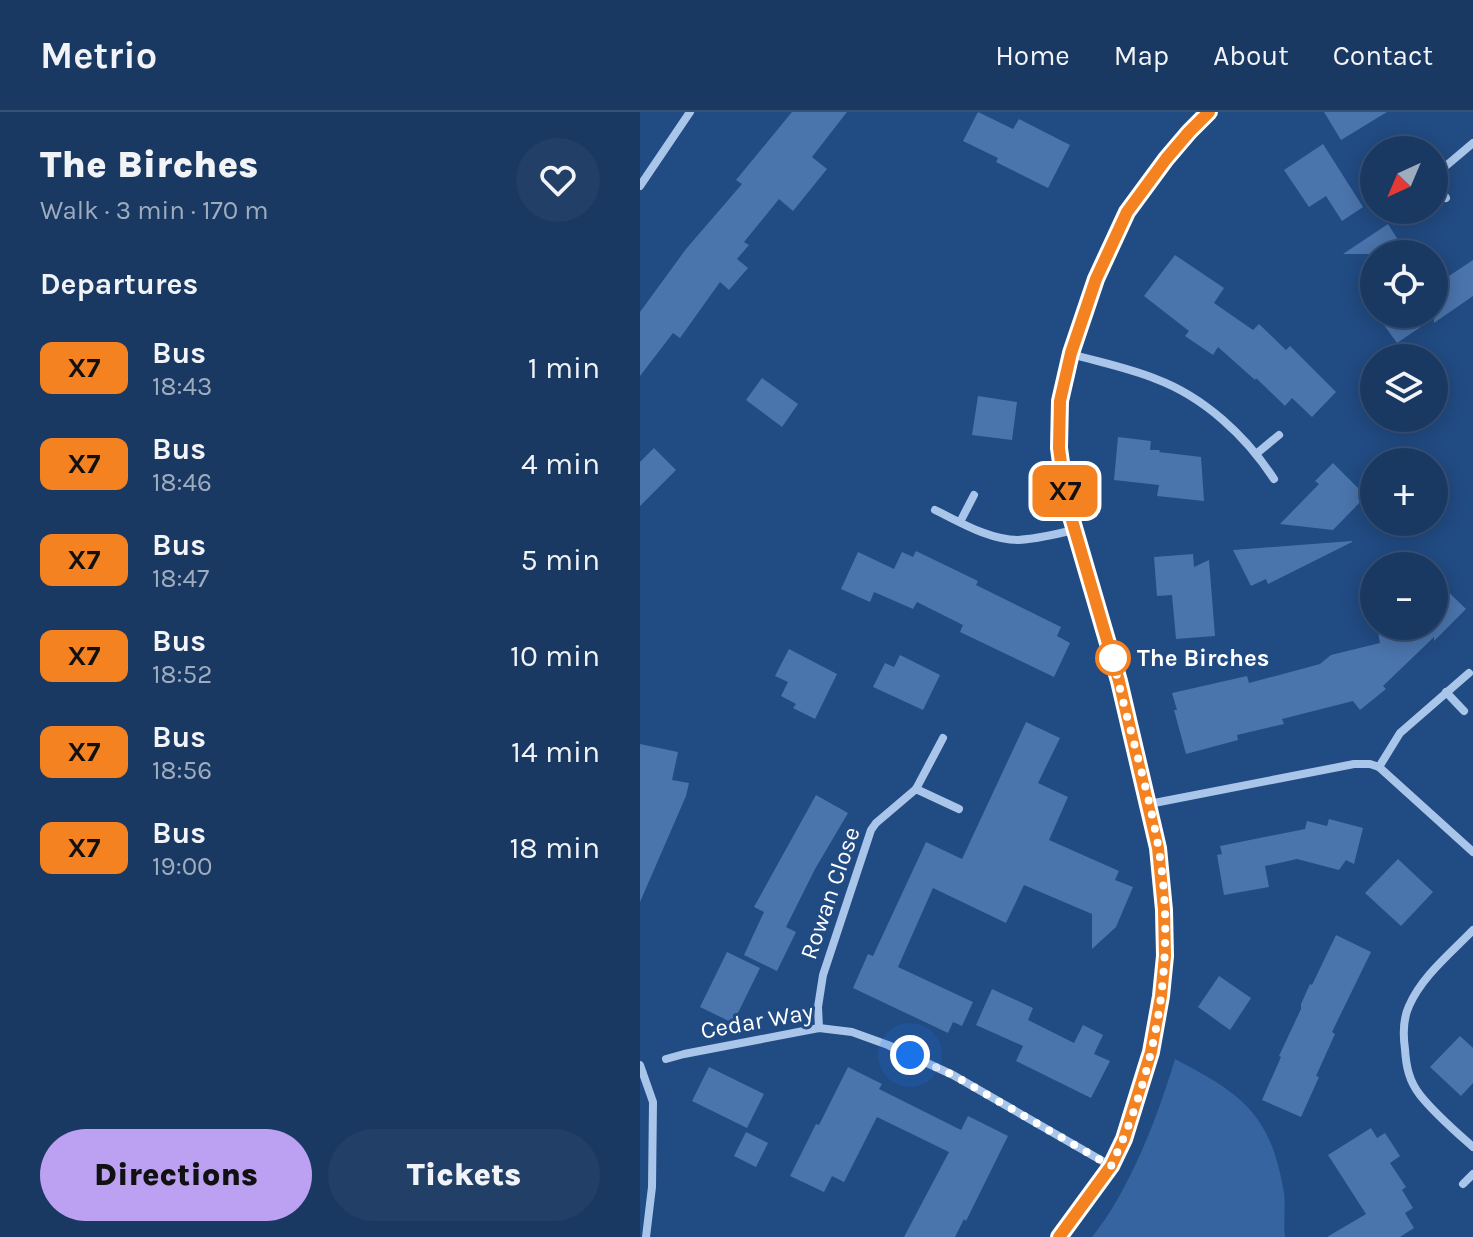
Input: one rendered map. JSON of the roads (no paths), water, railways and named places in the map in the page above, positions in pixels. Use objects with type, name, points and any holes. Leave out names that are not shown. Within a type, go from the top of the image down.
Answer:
[{"type":"street","points":[[640,186],[690,112]]},
{"type":"street","points":[[1059,1237],[1111,1166],[1124,1139],[1151,1052],[1165,956],[1158,848],[1119,681],[1064,486],[1059,448],[1060,401],[1071,353],[1096,279],[1127,212],[1166,159],[1209,112]]},
{"type":"street","points":[[1448,165],[1473,143]]},
{"type":"street","points":[[1071,353],[1154,378],[1183,392],[1226,423],[1256,454],[1274,479]]},
{"type":"street","points":[[1256,454],[1279,435]]},
{"type":"street","points":[[960,522],[974,495]]},
{"type":"street","points":[[935,510],[995,536],[1017,540],[1074,530]]},
{"type":"street","points":[[1379,767],[1400,733],[1469,673]]},
{"type":"street","points":[[1446,692],[1464,711]]},
{"type":"street","name":"Rowan Close","points":[[819,1028],[818,1007],[823,975],[871,830],[916,789],[943,738]]},
{"type":"street","points":[[1149,804],[1354,764],[1370,764],[1379,767],[1473,852]]},
{"type":"street","points":[[916,789],[959,809]]},
{"type":"street","points":[[1473,930],[1416,994],[1408,1007],[1404,1037],[1406,1065],[1416,1090],[1473,1147]]},
{"type":"street","name":"Cedar Way","points":[[666,1059],[819,1028],[852,1032],[953,1075],[1111,1166]]},
{"type":"street","points":[[640,1065],[653,1102],[652,1187],[646,1237]]},
{"type":"street","points":[[1463,1184],[1473,1174]]},
{"type":"place","name":"The Birches","points":[[1113,658]]}]
